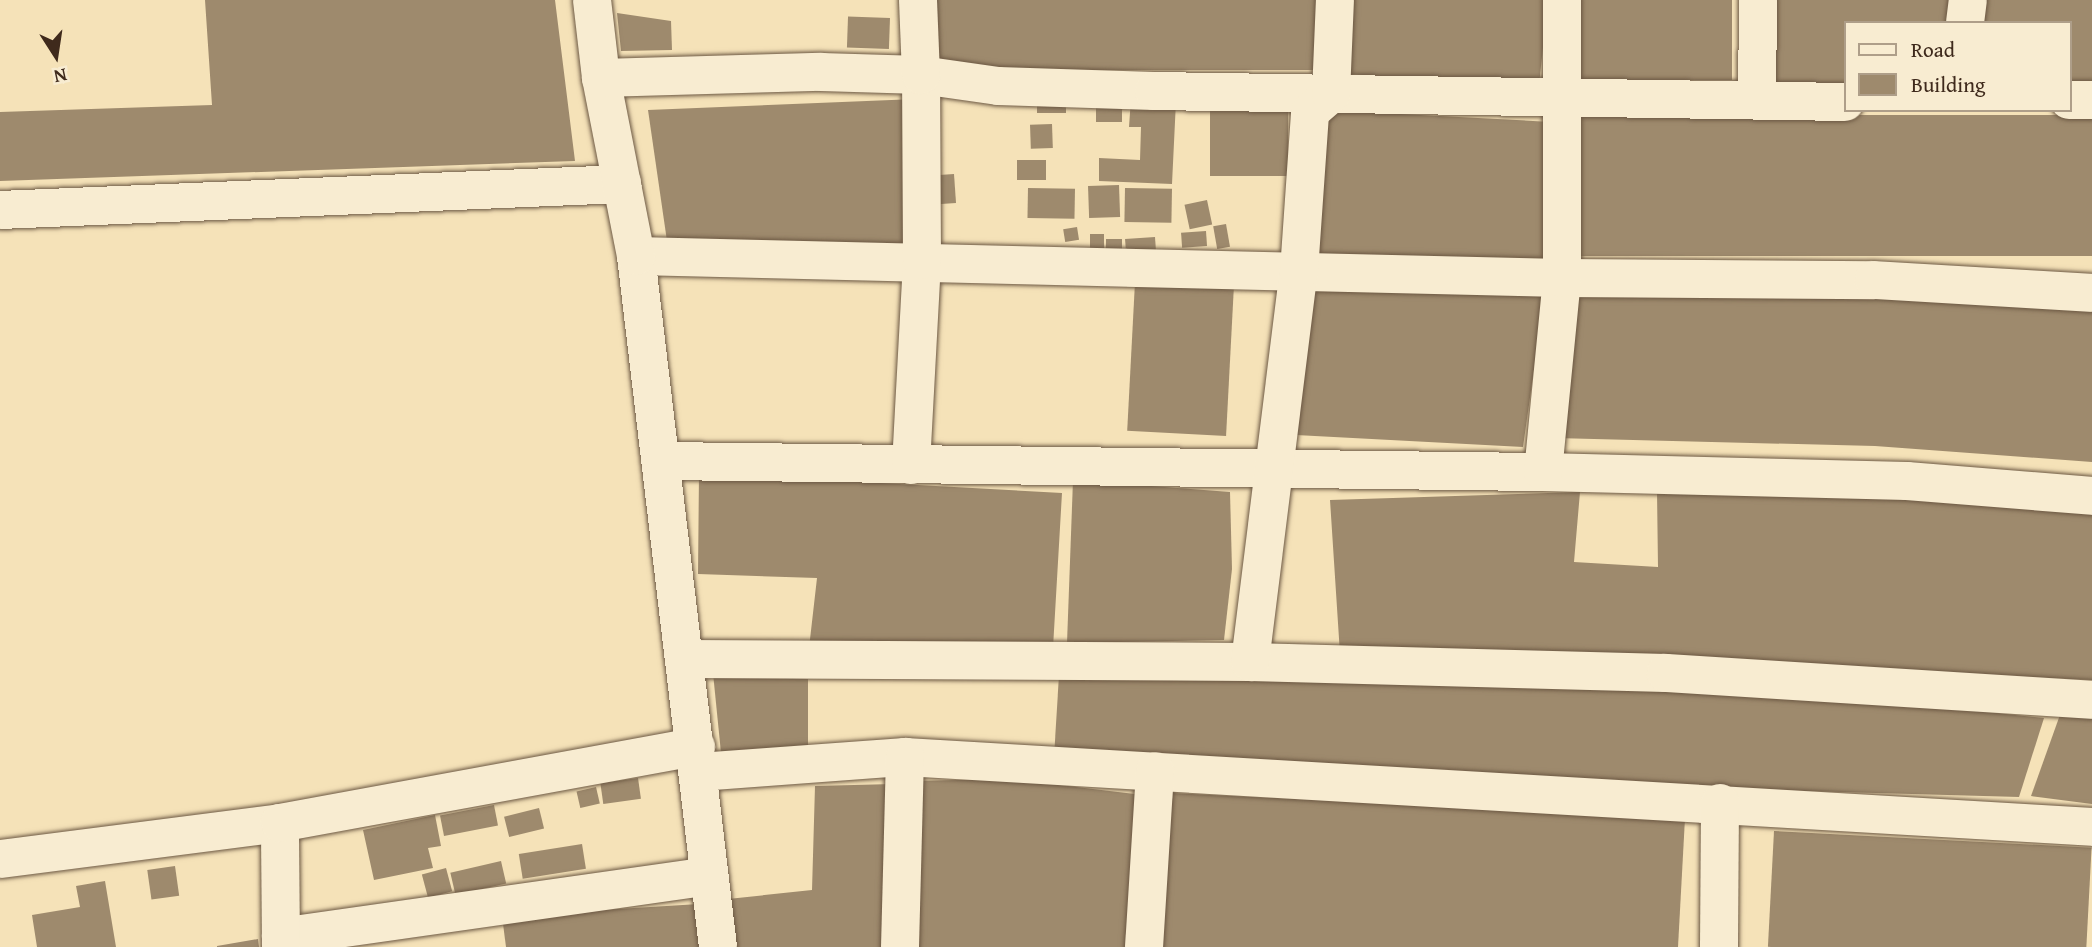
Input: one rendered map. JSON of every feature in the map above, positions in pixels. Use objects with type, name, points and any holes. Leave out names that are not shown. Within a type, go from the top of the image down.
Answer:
[{"type":"street","points":[[592,0],[601,78],[636,256],[698,759],[708,876],[718,947]]},
{"type":"street","points":[[911,465],[922,260],[918,0]]},
{"type":"street","points":[[1250,662],[1299,271],[1310,112],[1331,94],[1335,0]]},
{"type":"street","points":[[1543,472],[1562,278],[1562,0]]},
{"type":"street","points":[[1757,99],[1758,0]]},
{"type":"street","points":[[1965,21],[1968,0]]},
{"type":"street","points":[[601,78],[821,72],[921,75],[998,86],[1524,96],[1563,101],[1757,99],[1843,102]]},
{"type":"street","points":[[2071,100],[2092,100]]},
{"type":"street","points":[[0,210],[622,184]]},
{"type":"street","points":[[636,256],[922,260],[1562,278],[1874,279],[2092,293]]},
{"type":"street","points":[[662,461],[1543,472],[1908,481],[2092,496]]},
{"type":"street","points":[[686,659],[1250,662],[1666,673],[2092,700]]},
{"type":"street","points":[[900,947],[905,757]]},
{"type":"street","points":[[0,859],[281,823],[698,759],[905,757],[2092,827]]},
{"type":"street","points":[[1144,947],[1154,771]]},
{"type":"street","points":[[1719,947],[1720,803]]},
{"type":"street","points":[[281,823],[281,942],[708,876]]},
{"type":"building","points":[[205,0],[555,0],[575,161],[0,181],[0,112],[212,105]]},
{"type":"building","points":[[933,0],[1326,0],[1326,70],[933,70]]},
{"type":"building","points":[[1347,0],[1548,0],[1539,85],[1345,74]]},
{"type":"building","points":[[1578,0],[1732,0],[1732,80],[1578,80]]},
{"type":"building","points":[[1769,0],[1954,0],[1951,21],[1843,21],[1843,88],[1766,84]]},
{"type":"building","points":[[1983,0],[2092,0],[2092,88],[2071,88],[2071,21],[1980,21]]},
{"type":"building","points":[[617,13],[671,21],[672,50],[621,51]]},
{"type":"building","points":[[848,17],[890,18],[889,49],[847,48]]},
{"type":"building","points":[[1037,98],[1066,98],[1066,113],[1037,113]]},
{"type":"building","points":[[1131,98],[1176,101],[1172,184],[1099,181],[1099,158],[1140,160],[1141,127],[1129,127]]},
{"type":"building","points":[[916,99],[920,257],[668,248],[648,110]]},
{"type":"building","points":[[1096,101],[1122,101],[1122,122],[1096,122]]},
{"type":"building","points":[[1210,102],[1288,102],[1288,176],[1210,176]]},
{"type":"building","points":[[1324,110],[1551,122],[1543,273],[1316,261]]},
{"type":"building","points":[[1577,115],[2092,115],[2092,256],[1577,256]]},
{"type":"building","points":[[1052,124],[1053,148],[1031,149],[1030,125]]},
{"type":"building","points":[[1017,160],[1046,160],[1046,180],[1017,180]]},
{"type":"building","points":[[954,174],[956,203],[930,205],[928,176]]},
{"type":"building","points":[[1119,185],[1120,217],[1089,218],[1088,186]]},
{"type":"building","points":[[1028,188],[1075,189],[1074,219],[1027,218]]},
{"type":"building","points":[[1125,188],[1172,189],[1171,223],[1124,222]]},
{"type":"building","points":[[1207,200],[1212,224],[1190,229],[1185,205]]},
{"type":"building","points":[[1226,224],[1230,247],[1217,249],[1213,226]]},
{"type":"building","points":[[1077,227],[1079,240],[1065,242],[1063,229]]},
{"type":"building","points":[[1206,231],[1207,246],[1182,248],[1181,233]]},
{"type":"building","points":[[1090,234],[1104,234],[1104,252],[1090,252]]},
{"type":"building","points":[[1155,237],[1156,251],[1126,253],[1125,239]]},
{"type":"building","points":[[1106,239],[1122,239],[1122,254],[1106,254]]},
{"type":"building","points":[[1135,282],[1234,287],[1226,436],[1127,431]]},
{"type":"building","points":[[1314,288],[1545,291],[1523,447],[1296,435]]},
{"type":"building","points":[[1571,293],[1881,296],[2092,307],[2092,462],[1875,446],[1555,438]]},
{"type":"building","points":[[699,473],[1062,493],[1053,648],[809,648],[817,578],[698,574]]},
{"type":"building","points":[[1073,480],[1230,492],[1232,569],[1224,640],[1067,643]]},
{"type":"building","points":[[1580,492],[1574,562],[1658,567],[1657,492],[2092,505],[2092,680],[1815,667],[1340,654],[1330,500]]},
{"type":"building","points":[[713,673],[808,679],[808,750],[721,753]]},
{"type":"building","points":[[1059,675],[1623,686],[1893,702],[2044,718],[2019,797],[1696,788],[1054,757]]},
{"type":"building","points":[[2061,712],[2092,715],[2092,804],[2031,796]]},
{"type":"building","points":[[638,778],[641,799],[603,804],[600,783]]},
{"type":"building","points":[[1010,779],[1143,795],[1136,947],[914,947],[909,781]]},
{"type":"building","points":[[893,784],[892,947],[729,947],[728,899],[812,890],[815,786]]},
{"type":"building","points":[[596,787],[600,804],[580,808],[577,791]]},
{"type":"building","points":[[1171,793],[1685,818],[1678,947],[1157,947]]},
{"type":"building","points":[[494,805],[498,826],[444,836],[440,815]]},
{"type":"building","points":[[539,808],[544,828],[509,837],[504,817]]},
{"type":"building","points":[[435,815],[441,846],[428,848],[433,868],[374,880],[363,830]]},
{"type":"building","points":[[1774,831],[2092,848],[2086,947],[1768,947]]},
{"type":"building","points":[[582,844],[586,869],[523,879],[519,854]]},
{"type":"building","points":[[501,861],[506,883],[456,895],[450,873]]},
{"type":"building","points":[[175,866],[179,896],[151,900],[147,870]]},
{"type":"building","points":[[446,868],[452,891],[428,898],[422,874]]},
{"type":"building","points":[[105,881],[116,947],[37,947],[32,915],[80,907],[76,886]]},
{"type":"building","points":[[699,904],[703,947],[506,947],[502,916]]},
{"type":"building","points":[[258,939],[259,947],[217,947],[217,946]]}]
